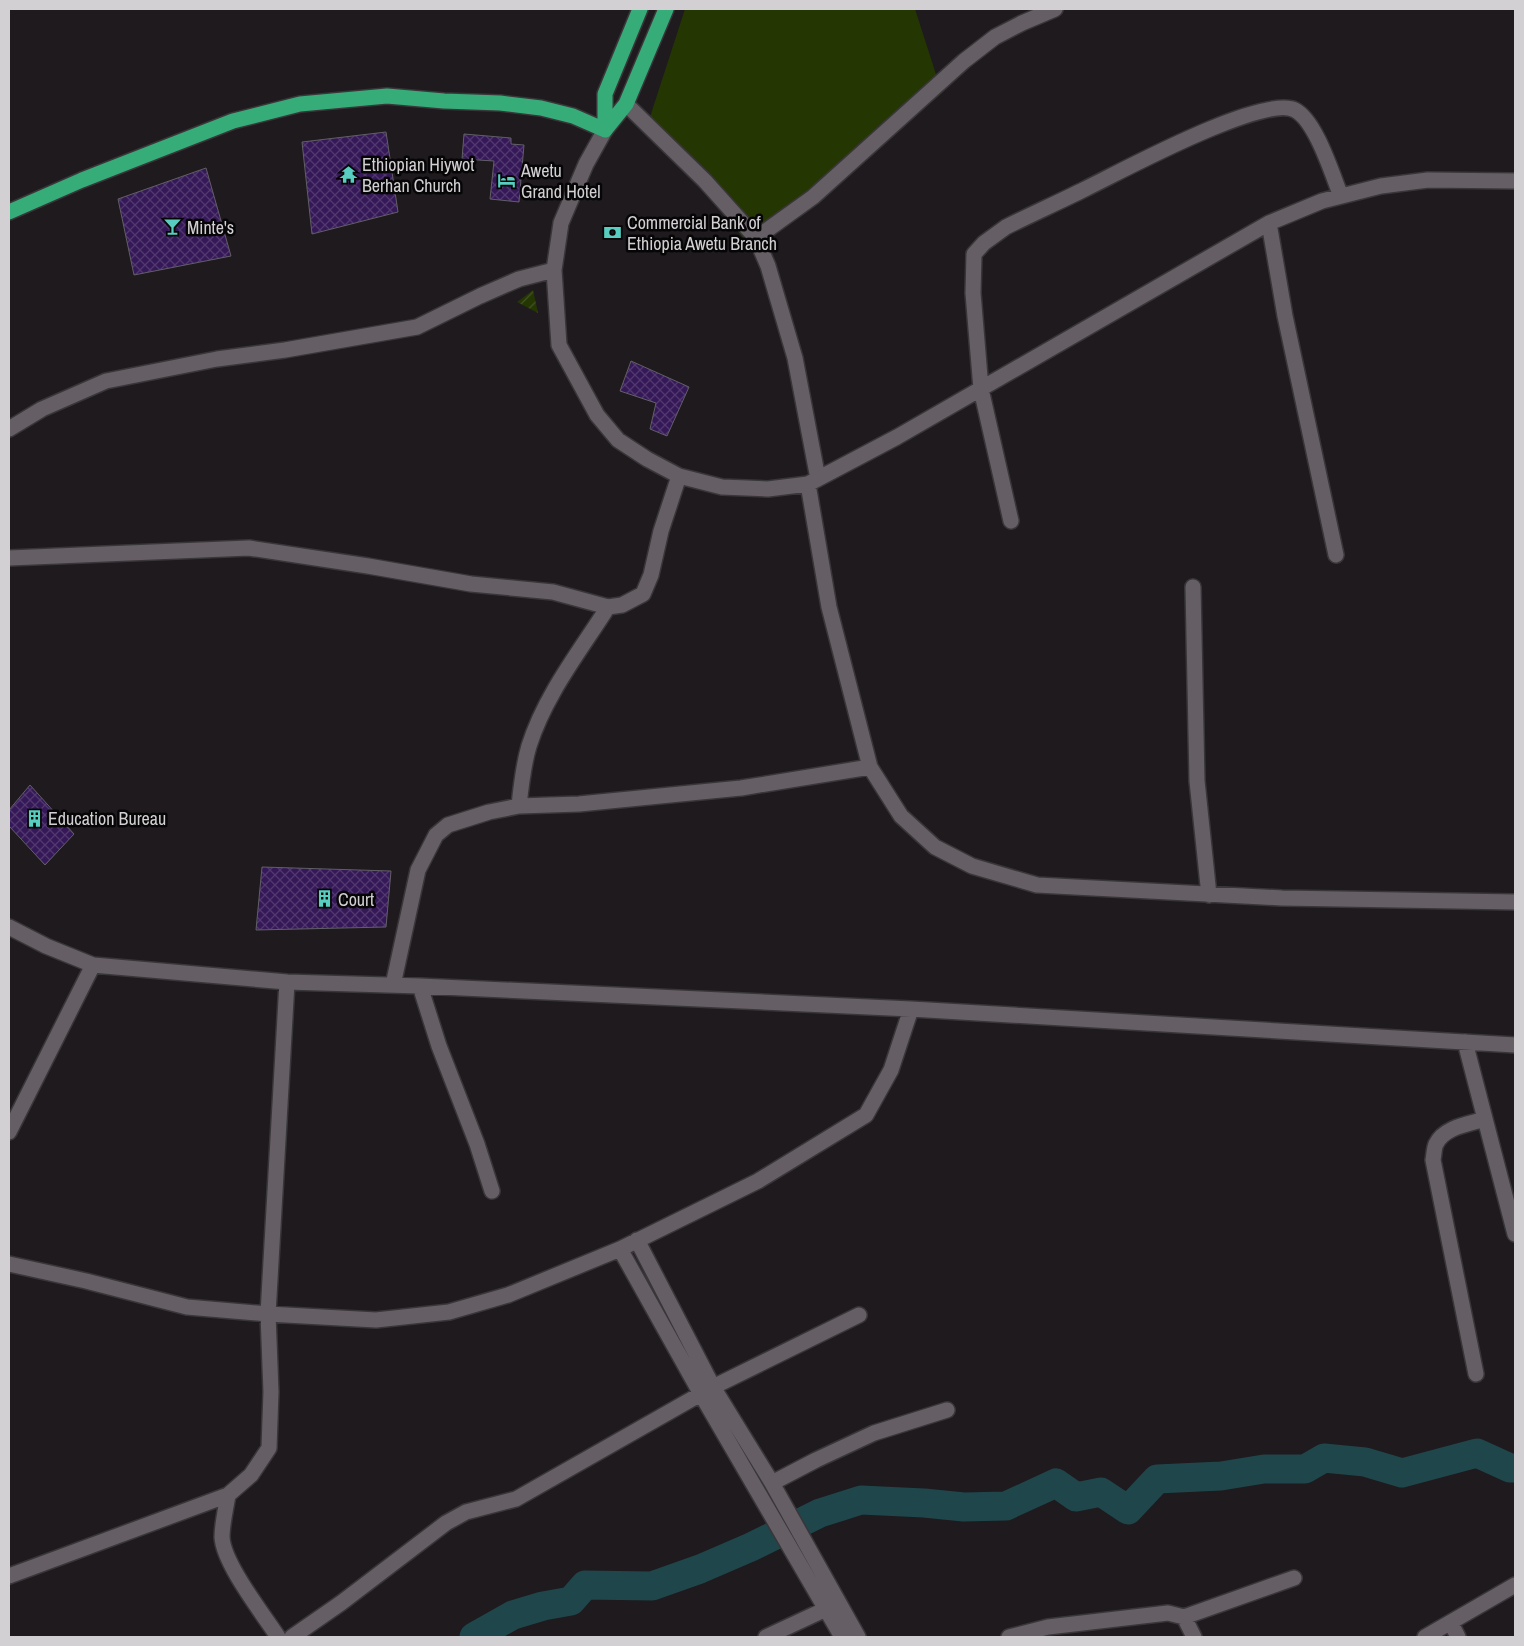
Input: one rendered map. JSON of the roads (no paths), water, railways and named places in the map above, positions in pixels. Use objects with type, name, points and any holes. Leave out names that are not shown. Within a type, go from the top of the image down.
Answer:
[{"type":"highway","points":[[605,130],[605,94],[640,9]]},
{"type":"highway","points":[[605,130],[626,104],[666,9]]},
{"type":"highway","points":[[9,212],[82,180],[233,121],[300,104],[387,96],[500,103],[541,108],[573,116],[605,130]]},
{"type":"street","points":[[756,238],[813,197],[964,61],[995,37],[1055,9]]},
{"type":"street","points":[[626,104],[705,181],[756,238],[768,266],[795,358],[813,482],[828,607],[870,767],[901,816],[935,847],[972,866],[1036,885],[1292,899],[1515,902]]},
{"type":"street","points":[[1011,521],[982,389],[973,293],[974,254],[984,242],[1006,227],[1180,141],[1252,113],[1282,108],[1294,109],[1306,117],[1341,196]]},
{"type":"street","points":[[605,130],[586,164],[561,223],[554,270],[559,345],[597,415],[618,440],[647,460],[680,476],[722,487],[768,490],[813,482],[982,389],[1269,223],[1322,201],[1381,186],[1428,180],[1515,181]]},
{"type":"street","points":[[1269,223],[1285,316],[1336,555]]},
{"type":"street","points":[[9,429],[42,409],[106,381],[217,359],[285,350],[417,327],[519,279],[554,270]]},
{"type":"street","points":[[9,558],[249,548],[471,584],[554,592],[608,607],[622,605],[642,594],[651,575],[661,531],[680,476]]},
{"type":"street","points":[[1193,587],[1197,781],[1209,895]]},
{"type":"street","points":[[519,806],[522,772],[529,745],[541,716],[608,607]]},
{"type":"street","points":[[393,985],[418,870],[436,834],[448,824],[519,806],[579,804],[740,788],[870,767]]},
{"type":"street","points":[[9,927],[46,946],[93,965],[287,982],[420,986],[911,1009],[1515,1045]]},
{"type":"street","points":[[9,1132],[93,965]]},
{"type":"street","points":[[9,1576],[228,1495],[251,1475],[269,1448],[271,1392],[268,1314],[287,982]]},
{"type":"street","points":[[420,986],[438,1046],[477,1144],[492,1191]]},
{"type":"street","points":[[9,1264],[187,1306],[268,1314],[376,1320],[449,1312],[508,1295],[620,1249],[758,1181],[866,1114],[891,1070],[911,1009]]},
{"type":"street","points":[[1465,1042],[1513,1218],[1515,1234]]},
{"type":"street","points":[[1476,1374],[1433,1160],[1436,1144],[1444,1134],[1458,1127],[1485,1119]]},
{"type":"street","points":[[637,1240],[707,1391],[772,1484],[832,1605],[842,1637]]},
{"type":"street","points":[[620,1249],[707,1391],[832,1605],[858,1637]]},
{"type":"street","points":[[292,1637],[349,1598],[446,1523],[466,1512],[516,1499],[707,1391],[859,1315]]},
{"type":"street","points":[[772,1484],[816,1460],[874,1433],[947,1410]]},
{"type":"street","points":[[228,1495],[222,1537],[225,1549],[232,1567],[278,1637]]},
{"type":"street","points":[[1009,1637],[1048,1627],[1158,1614],[1168,1613],[1184,1617],[1294,1578]]},
{"type":"street","points":[[1425,1637],[1515,1585]]},
{"type":"street","points":[[766,1637],[832,1605]]},
{"type":"street","points":[[1184,1617],[1194,1637]]},
{"type":"street","points":[[1451,1623],[1458,1637]]},
{"type":"waterway","points":[[474,1637],[513,1615],[543,1606],[571,1601],[585,1585],[652,1586],[700,1569],[751,1547],[820,1513],[861,1500],[964,1507],[1006,1506],[1056,1483],[1076,1497],[1101,1492],[1128,1510],[1157,1479],[1221,1476],[1264,1469],[1305,1469],[1324,1458],[1365,1462],[1402,1473],[1477,1453],[1510,1468],[1515,1468]]},
{"type":"place","name":"Ethiopian Hiywot Berhan Church","points":[[348,174]]},
{"type":"place","name":"Awetu Grand Hotel","points":[[507,180]]},
{"type":"place","name":"Minte's","points":[[173,227]]},
{"type":"place","name":"Commercial Bank of Ethiopia Awetu Branch","points":[[613,232]]},
{"type":"place","name":"Education Bureau","points":[[34,818]]},
{"type":"place","name":"Court","points":[[324,899]]}]
